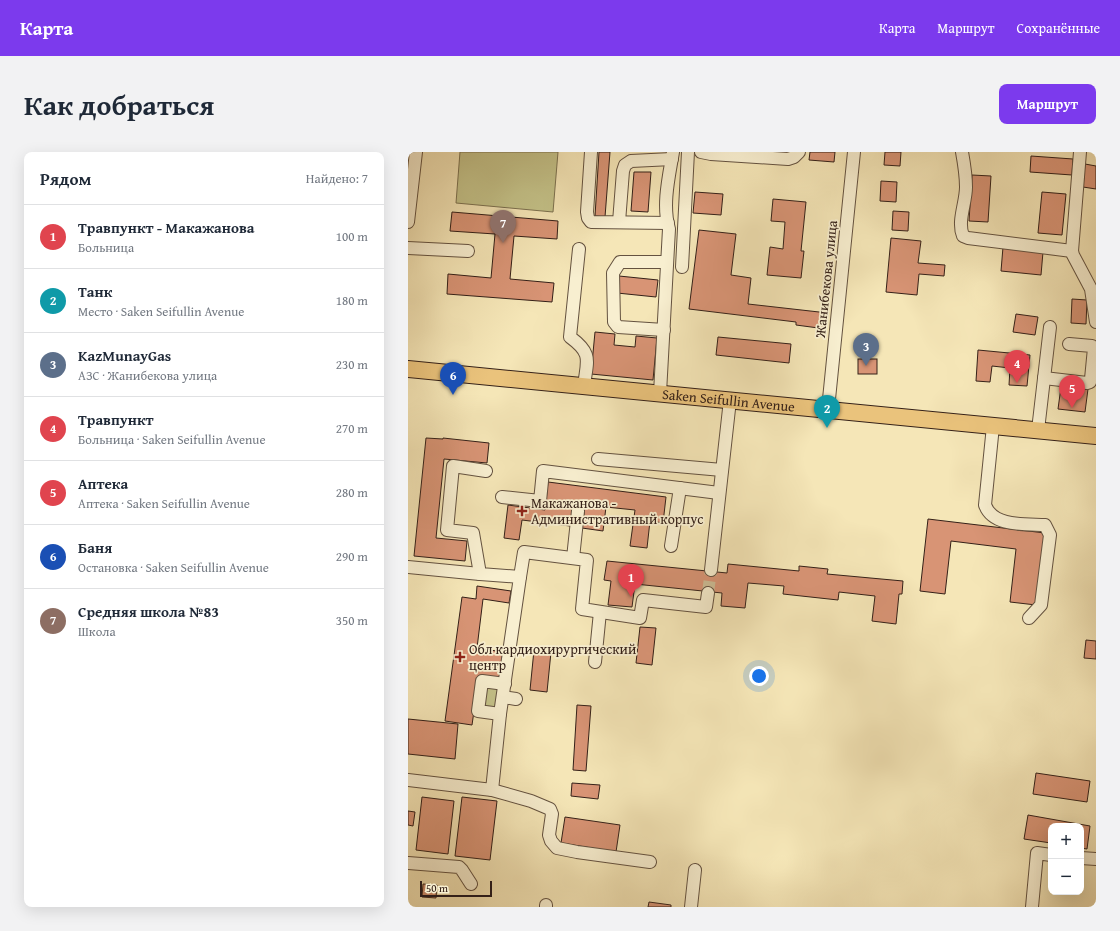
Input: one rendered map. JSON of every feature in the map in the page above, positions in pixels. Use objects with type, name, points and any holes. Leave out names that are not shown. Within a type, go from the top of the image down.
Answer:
[{"type":"main road","name":"Saken Seifullin Avenue","points":[[408,369],[1096,436]]},
{"type":"street","points":[[408,222],[410,179],[416,152]]},
{"type":"street","points":[[591,152],[587,212],[588,218],[591,222],[668,223]]},
{"type":"street","points":[[682,268],[688,152]]},
{"type":"street","points":[[701,152],[788,159],[794,157],[799,152]]},
{"type":"street","name":"Жанибекова улица","points":[[828,409],[854,152]]},
{"type":"street","points":[[962,152],[966,187],[960,225],[963,236],[968,238],[1072,251]]},
{"type":"street","points":[[1080,152],[1072,251],[1091,289],[1096,322]]},
{"type":"street","points":[[619,222],[622,171],[625,165],[631,161],[673,156],[667,190],[666,217],[669,229],[660,393]]},
{"type":"street","points":[[408,248],[468,251]]},
{"type":"street","points":[[579,249],[570,337],[580,344],[587,355],[584,386]]},
{"type":"street","points":[[664,330],[618,326],[614,322],[613,273],[620,262],[667,262]]},
{"type":"street","points":[[1038,430],[1050,327]]},
{"type":"street","points":[[1044,378],[1087,383],[1090,382],[1092,379],[1094,348],[1092,346],[1069,344]]},
{"type":"street","points":[[711,570],[730,400]]},
{"type":"street","points":[[993,426],[985,504],[987,512],[998,520],[1013,523],[1045,525],[1050,535],[1041,606],[1029,618]]},
{"type":"street","points":[[598,459],[722,470]]},
{"type":"street","points":[[480,574],[473,533],[447,530],[453,466],[486,471]]},
{"type":"street","points":[[502,497],[540,501],[543,470],[719,493]]},
{"type":"street","points":[[671,546],[680,488]]},
{"type":"street","points":[[573,558],[578,511]]},
{"type":"street","points":[[492,790],[500,714],[505,684],[508,621],[520,577],[524,552],[587,560],[582,609],[640,618],[643,600],[706,607],[708,593]]},
{"type":"street","points":[[408,567],[520,577]]},
{"type":"street","points":[[595,662],[600,612]]},
{"type":"street","points":[[500,714],[478,711],[482,681],[505,684]]},
{"type":"street","points":[[503,697],[516,699]]},
{"type":"street","points":[[408,780],[492,790],[531,801],[550,809],[552,814],[549,835],[551,841],[557,848],[650,862]]},
{"type":"street","points":[[1032,907],[1038,853],[1048,855]]},
{"type":"street","points":[[1084,858],[1096,859]]},
{"type":"street","points":[[408,862],[459,867],[471,884]]},
{"type":"street","points":[[691,907],[695,870]]},
{"type":"shaded area","points":[[460,152],[558,152],[553,212],[456,203]]},
{"type":"shaded area","points":[[484,687],[499,689],[497,709],[481,708]]},
{"type":"building","points":[[599,152],[610,152],[605,217],[595,216]]},
{"type":"building","points":[[810,152],[835,152],[834,162],[809,160]]},
{"type":"building","points":[[885,152],[901,152],[900,166],[884,165]]},
{"type":"building","points":[[1031,156],[1073,159],[1072,175],[1030,172]]},
{"type":"building","points":[[1085,164],[1096,166],[1096,189],[1083,187]]},
{"type":"building","points":[[634,172],[651,172],[648,212],[631,211]]},
{"type":"building","points":[[972,175],[991,176],[988,222],[969,221]]},
{"type":"building","points":[[881,181],[897,182],[896,202],[880,201]]},
{"type":"building","points":[[695,192],[723,194],[721,215],[693,213]]},
{"type":"building","points":[[1042,192],[1066,194],[1062,235],[1038,233]]},
{"type":"building","points":[[773,199],[806,202],[801,251],[804,251],[801,278],[767,275],[770,247],[783,249],[785,222],[771,221]]},
{"type":"building","points":[[893,211],[909,212],[908,231],[892,230]]},
{"type":"building","points":[[452,212],[558,221],[557,239],[514,236],[510,279],[554,283],[552,302],[447,294],[448,274],[491,278],[495,234],[450,231]]},
{"type":"building","points":[[699,230],[736,234],[731,275],[751,278],[748,304],[828,313],[826,329],[796,325],[796,322],[689,309]]},
{"type":"building","points":[[891,238],[921,241],[918,263],[945,265],[944,276],[919,274],[917,295],[886,292]]},
{"type":"building","points":[[1003,247],[1043,252],[1041,275],[1001,271]]},
{"type":"building","points":[[619,276],[658,280],[656,297],[617,293]]},
{"type":"building","points":[[1072,299],[1087,300],[1086,324],[1071,323]]},
{"type":"building","points":[[1016,314],[1038,317],[1035,335],[1013,332]]},
{"type":"building","points":[[595,332],[615,334],[614,345],[635,347],[636,336],[657,338],[653,380],[591,374]]},
{"type":"building","points":[[718,337],[791,344],[789,363],[716,355]]},
{"type":"building","points":[[978,350],[1030,355],[1027,386],[1009,385],[1010,368],[992,366],[990,382],[976,381]]},
{"type":"building","points":[[858,359],[877,359],[877,374],[858,374]]},
{"type":"building","points":[[1061,387],[1088,389],[1085,412],[1058,409]]},
{"type":"building","points":[[426,438],[443,438],[489,443],[487,463],[444,459],[436,538],[467,541],[465,561],[414,556]]},
{"type":"building","points":[[548,482],[666,497],[663,523],[650,521],[647,548],[630,546],[635,510],[606,507],[603,531],[582,528],[585,506],[573,504],[570,526],[522,520],[519,540],[504,538],[508,505],[545,510]]},
{"type":"building","points":[[928,519],[1045,533],[1036,605],[1010,602],[1016,549],[951,541],[945,594],[920,591]]},
{"type":"building","points":[[607,561],[727,573],[728,564],[799,571],[799,566],[828,569],[827,574],[903,581],[902,594],[899,594],[896,624],[872,621],[875,596],[839,592],[838,600],[783,594],[784,586],[748,583],[745,608],[721,606],[722,593],[635,584],[632,607],[608,605],[611,581],[604,580]]},
{"type":"building","points":[[477,586],[511,591],[509,603],[483,599],[477,648],[503,652],[499,679],[479,676],[472,725],[445,721],[462,597],[476,599]]},
{"type":"building","points":[[640,627],[656,628],[652,665],[636,663]]},
{"type":"building","points":[[1086,640],[1096,641],[1096,659],[1084,658]]},
{"type":"building","points":[[534,650],[551,652],[547,692],[530,690]]},
{"type":"building","points":[[577,705],[591,706],[586,771],[573,770]]},
{"type":"building","points":[[408,719],[458,724],[455,759],[408,754]]},
{"type":"building","points":[[1036,773],[1090,781],[1087,802],[1033,794]]},
{"type":"building","points":[[572,783],[600,785],[598,799],[571,796]]},
{"type":"building","points":[[422,797],[454,801],[448,854],[416,850]]},
{"type":"building","points":[[462,797],[497,801],[490,860],[455,856]]},
{"type":"building","points":[[408,811],[415,812],[413,826],[408,825]]},
{"type":"building","points":[[1028,815],[1073,823],[1048,823],[1048,843],[1024,839]]},
{"type":"building","points":[[565,817],[620,825],[616,852],[561,843]]},
{"type":"building","points":[[1084,825],[1090,826],[1087,849],[1084,848]]},
{"type":"building","points":[[423,884],[437,885],[436,898],[422,897]]},
{"type":"building","points":[[649,902],[671,905],[671,907],[648,907]]},
{"type":"tunnel","points":[[708,593],[711,570]]},
{"type":"place","name":"Средняя школа №83","points":[[503,243]]},
{"type":"place","name":"KazMunayGas","points":[[866,366]]},
{"type":"place","name":"Травпункт","points":[[1017,383]]},
{"type":"place","name":"Баня","points":[[453,395]]},
{"type":"place","name":"Аптека","points":[[1072,408]]},
{"type":"place","name":"Танк","points":[[827,428]]},
{"type":"place","name":"Макажанова - Административный корпус","points":[[522,511]]},
{"type":"place","name":"Травпункт - Макажанова","points":[[631,597]]},
{"type":"place","name":"Обл кардиохирургический центр","points":[[460,657]]}]
